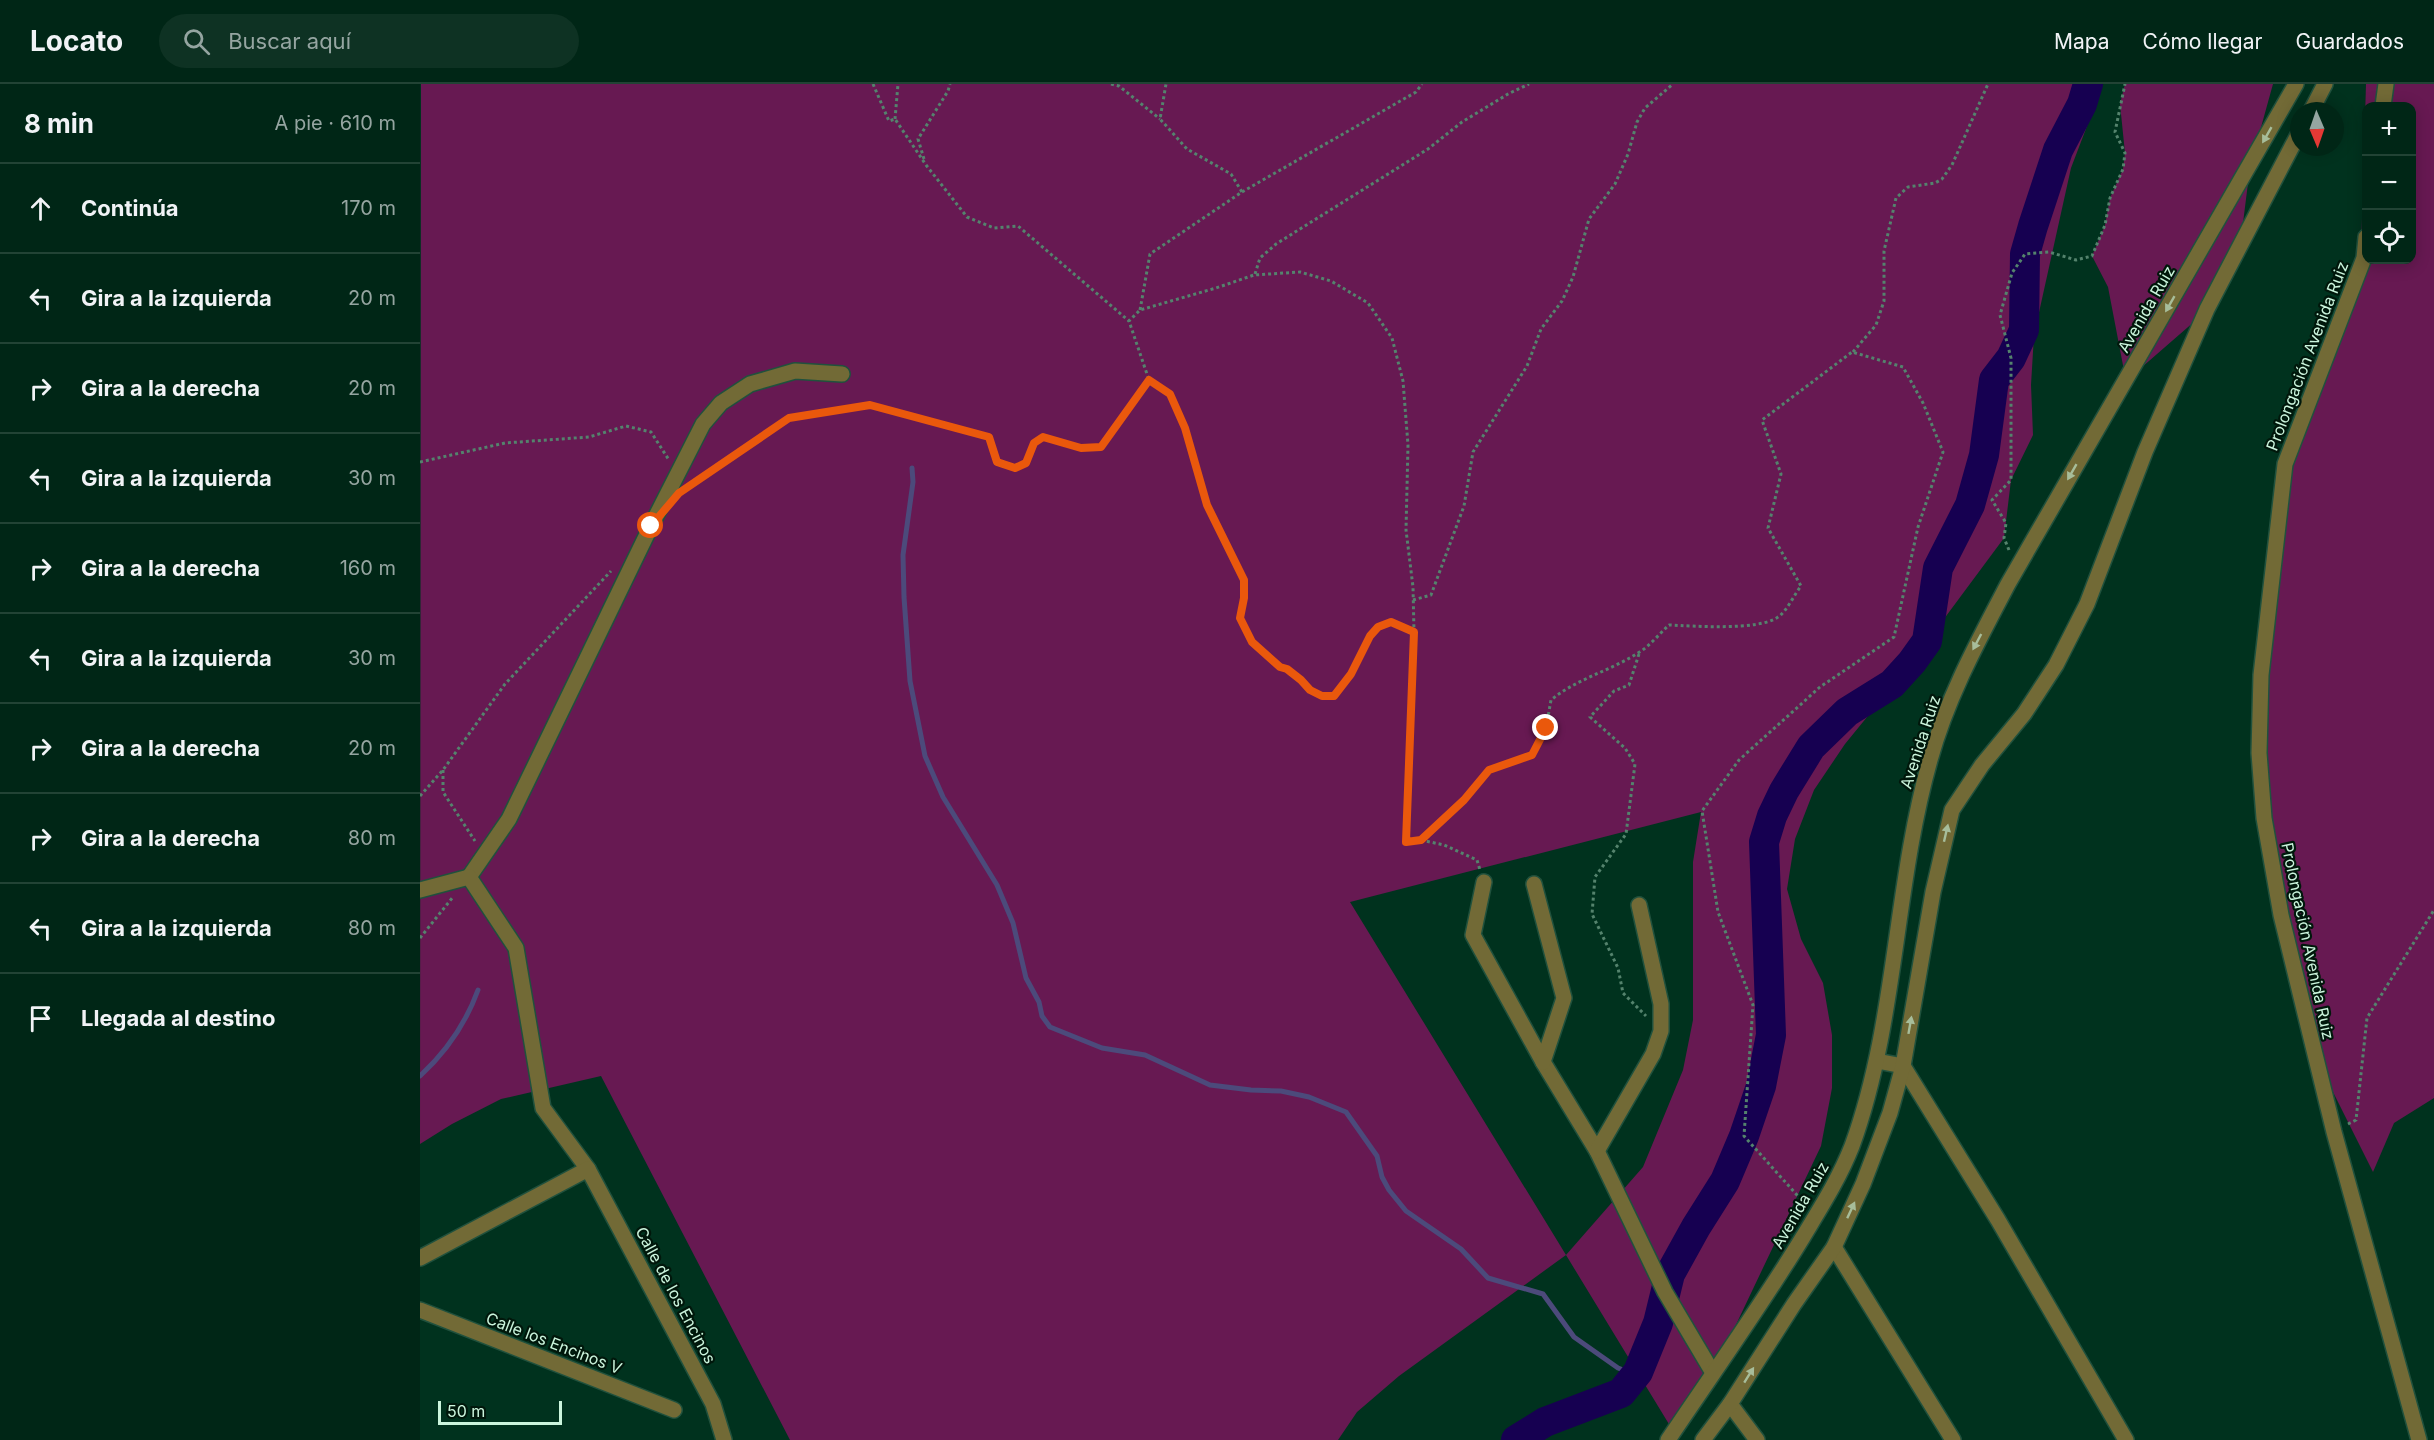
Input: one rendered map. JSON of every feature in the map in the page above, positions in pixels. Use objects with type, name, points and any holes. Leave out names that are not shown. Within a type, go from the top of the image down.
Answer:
[{"type":"street","name":"Avenida Ruiz","points":[[1668,1440],[1784,1268],[1839,1178],[1852,1144],[1877,1061],[1916,816],[1930,759],[1965,666],[2008,584],[2296,84]]},
{"type":"street","points":[[2316,102],[2325,84]]},
{"type":"street","points":[[2384,102],[2386,84]]},
{"type":"street","points":[[1703,1440],[1730,1404],[1794,1304],[1834,1247],[1863,1184],[1886,1123],[1903,1066],[1933,892],[1952,810],[1982,765],[2024,714],[2056,665],[2087,604],[2145,452],[2207,309],[2290,150]]},
{"type":"street","name":"Prolongación Avenida Ruiz","points":[[2362,263],[2284,464],[2261,675],[2259,753],[2270,862],[2281,915],[2334,1132],[2419,1440]]},
{"type":"street","points":[[420,890],[469,877],[509,819],[703,424],[721,402],[750,384],[795,371],[842,374]]},
{"type":"street","name":"Calle de los Encinos","points":[[469,877],[516,948],[543,1108],[588,1169],[713,1404],[724,1440]]},
{"type":"street","points":[[1484,882],[1473,935],[1543,1062],[1597,1151],[1665,1292],[1713,1373]]},
{"type":"street","points":[[1534,884],[1564,998],[1543,1062]]},
{"type":"street","points":[[1597,1151],[1653,1054],[1661,1031],[1661,1004],[1639,905]]},
{"type":"street","points":[[1877,1061],[1903,1066],[1998,1220],[2126,1440]]},
{"type":"street","points":[[420,1258],[588,1169]]},
{"type":"street","points":[[1834,1247],[1953,1440]]},
{"type":"street","name":"Calle los Encinos V","points":[[420,1310],[674,1410]]},
{"type":"street","points":[[1730,1404],[1757,1440]]},
{"type":"path","points":[[873,84],[889,121],[895,119]]},
{"type":"path","points":[[898,84],[895,119],[926,165],[967,218],[994,228],[1018,226],[1129,321],[1149,380],[1170,394],[1185,428],[1207,505],[1244,580],[1244,598],[1240,618],[1252,642],[1280,667],[1287,669],[1301,680],[1310,690],[1322,696],[1334,696],[1342,688],[1370,636],[1378,627],[1391,622],[1414,632]]},
{"type":"path","points":[[926,165],[918,139],[950,84]]},
{"type":"path","points":[[1111,84],[1119,86],[1160,119],[1187,149],[1231,174],[1242,192]]},
{"type":"path","points":[[1160,119],[1167,84]]},
{"type":"path","points":[[1140,310],[1150,254],[1242,192],[1416,92],[1422,84]]},
{"type":"path","points":[[1254,274],[1260,258],[1276,243],[1428,149],[1462,122],[1528,84]]},
{"type":"path","points":[[1413,600],[1431,595],[1464,506],[1473,452],[1527,366],[1541,329],[1562,302],[1573,277],[1589,219],[1615,184],[1628,154],[1637,122],[1645,108],[1662,91],[1673,84]]},
{"type":"path","points":[[1421,840],[1464,800],[1489,770],[1532,755],[1546,728],[1551,700],[1566,688],[1640,652],[1670,624],[1713,627],[1762,622],[1778,617],[1801,586],[1768,528],[1780,474],[1762,420],[1852,352],[1876,325],[1884,301],[1884,251],[1896,198],[1908,187],[1935,183],[1942,179],[1952,165],[1988,84]]},
{"type":"path","points":[[2011,555],[2004,538],[2006,523],[1992,500],[2012,480],[2011,358],[2000,315],[2012,273],[2025,254],[2049,252],[2076,260],[2092,256],[2104,225],[2110,198],[2123,169],[2125,153],[2115,132],[2124,84]]},
{"type":"path","points":[[1129,321],[1140,310],[1216,288],[1254,274],[1300,272],[1331,281],[1368,303],[1392,338],[1403,381],[1408,445],[1406,530],[1414,632],[1406,842],[1421,840],[1444,845],[1477,860],[1484,882]]},
{"type":"path","points":[[1808,1208],[1744,1137],[1753,1005],[1718,912],[1702,811],[1739,760],[1820,687],[1894,637],[1918,527],[1943,452],[1923,403],[1903,367],[1852,352]]},
{"type":"path","points":[[689,486],[789,418],[870,405],[989,437],[997,462],[1015,468],[1026,463],[1034,443],[1043,437],[1081,448],[1101,447],[1149,380]]},
{"type":"path","points":[[420,462],[505,443],[589,437],[626,426],[651,432],[671,463],[674,480]]},
{"type":"path","points":[[420,796],[443,770],[505,684],[613,569]]},
{"type":"path","points":[[1640,652],[1629,685],[1614,691],[1590,717],[1625,748],[1635,764],[1626,834],[1596,877],[1592,914],[1618,968],[1623,993],[1661,1031]]},
{"type":"path","points":[[443,770],[442,792],[478,847],[480,863]]},
{"type":"path","points":[[420,938],[469,877]]},
{"type":"path","points":[[2334,1132],[2356,1119],[2367,1018],[2434,910]]},
{"type":"shaded area","points":[[421,84],[2103,84],[2071,168],[2034,335],[2031,385],[2033,435],[2011,480],[2004,538],[1912,662],[1845,744],[1814,790],[1795,839],[1787,889],[1801,939],[1823,983],[1832,1035],[1832,1088],[1821,1146],[1713,1373],[1675,1434],[1566,1255],[1399,1376],[1357,1412],[1338,1440],[790,1440],[601,1076],[501,1099],[452,1124],[420,1144]],"holes":[[[1701,812],[1693,862],[1693,1020],[1683,1070],[1643,1167],[1566,1255],[1350,902]]]},
{"type":"shaded area","points":[[2125,84],[2273,84],[2250,167],[2242,231],[2203,314],[2126,381],[2108,287],[2092,256],[2105,225],[2110,198],[2123,169],[2125,153],[2120,104]]},
{"type":"shaded area","points":[[2366,84],[2434,84],[2434,1098],[2394,1123],[2373,1172],[2300,1026],[2262,757],[2284,485],[2361,252],[2362,218],[2362,264],[2416,264],[2416,102],[2365,102]]},
{"type":"waterway","points":[[1516,1440],[1545,1422],[1621,1393],[1638,1372],[1658,1323],[1670,1274],[1725,1181],[1744,1136],[1761,1086],[1771,1035],[1764,842],[1772,816],[1784,791],[1811,747],[1847,712],[1892,684],[1927,641],[1938,568],[1970,505],[1984,455],[1994,380],[2011,358],[2024,330],[2025,254],[2033,226],[2058,150],[2082,104],[2088,84]]},
{"type":"waterway","points":[[912,468],[913,482],[903,555],[904,597],[910,681],[925,756],[943,797],[997,885],[1013,923],[1026,978],[1039,1002],[1042,1016],[1050,1027],[1102,1048],[1145,1055],[1210,1085],[1281,1091],[1309,1097],[1346,1112],[1377,1156],[1382,1177],[1406,1211],[1461,1249],[1488,1278],[1543,1294],[1574,1337],[1618,1368],[1631,1373],[1638,1372]]},
{"type":"waterway","points":[[420,1076],[454,1036],[468,1014],[478,990]]},
{"type":"route","points":[[651,526],[679,493],[789,418],[870,405],[989,437],[997,462],[1015,468],[1026,463],[1034,443],[1043,437],[1081,448],[1101,447],[1149,380],[1170,394],[1178,408],[1207,505],[1244,580],[1244,598],[1240,618],[1252,642],[1280,667],[1287,669],[1301,680],[1310,690],[1322,696],[1334,696],[1342,688],[1370,636],[1378,627],[1391,622],[1414,632],[1406,842],[1421,840],[1464,800],[1489,770],[1532,755],[1546,728]]}]
